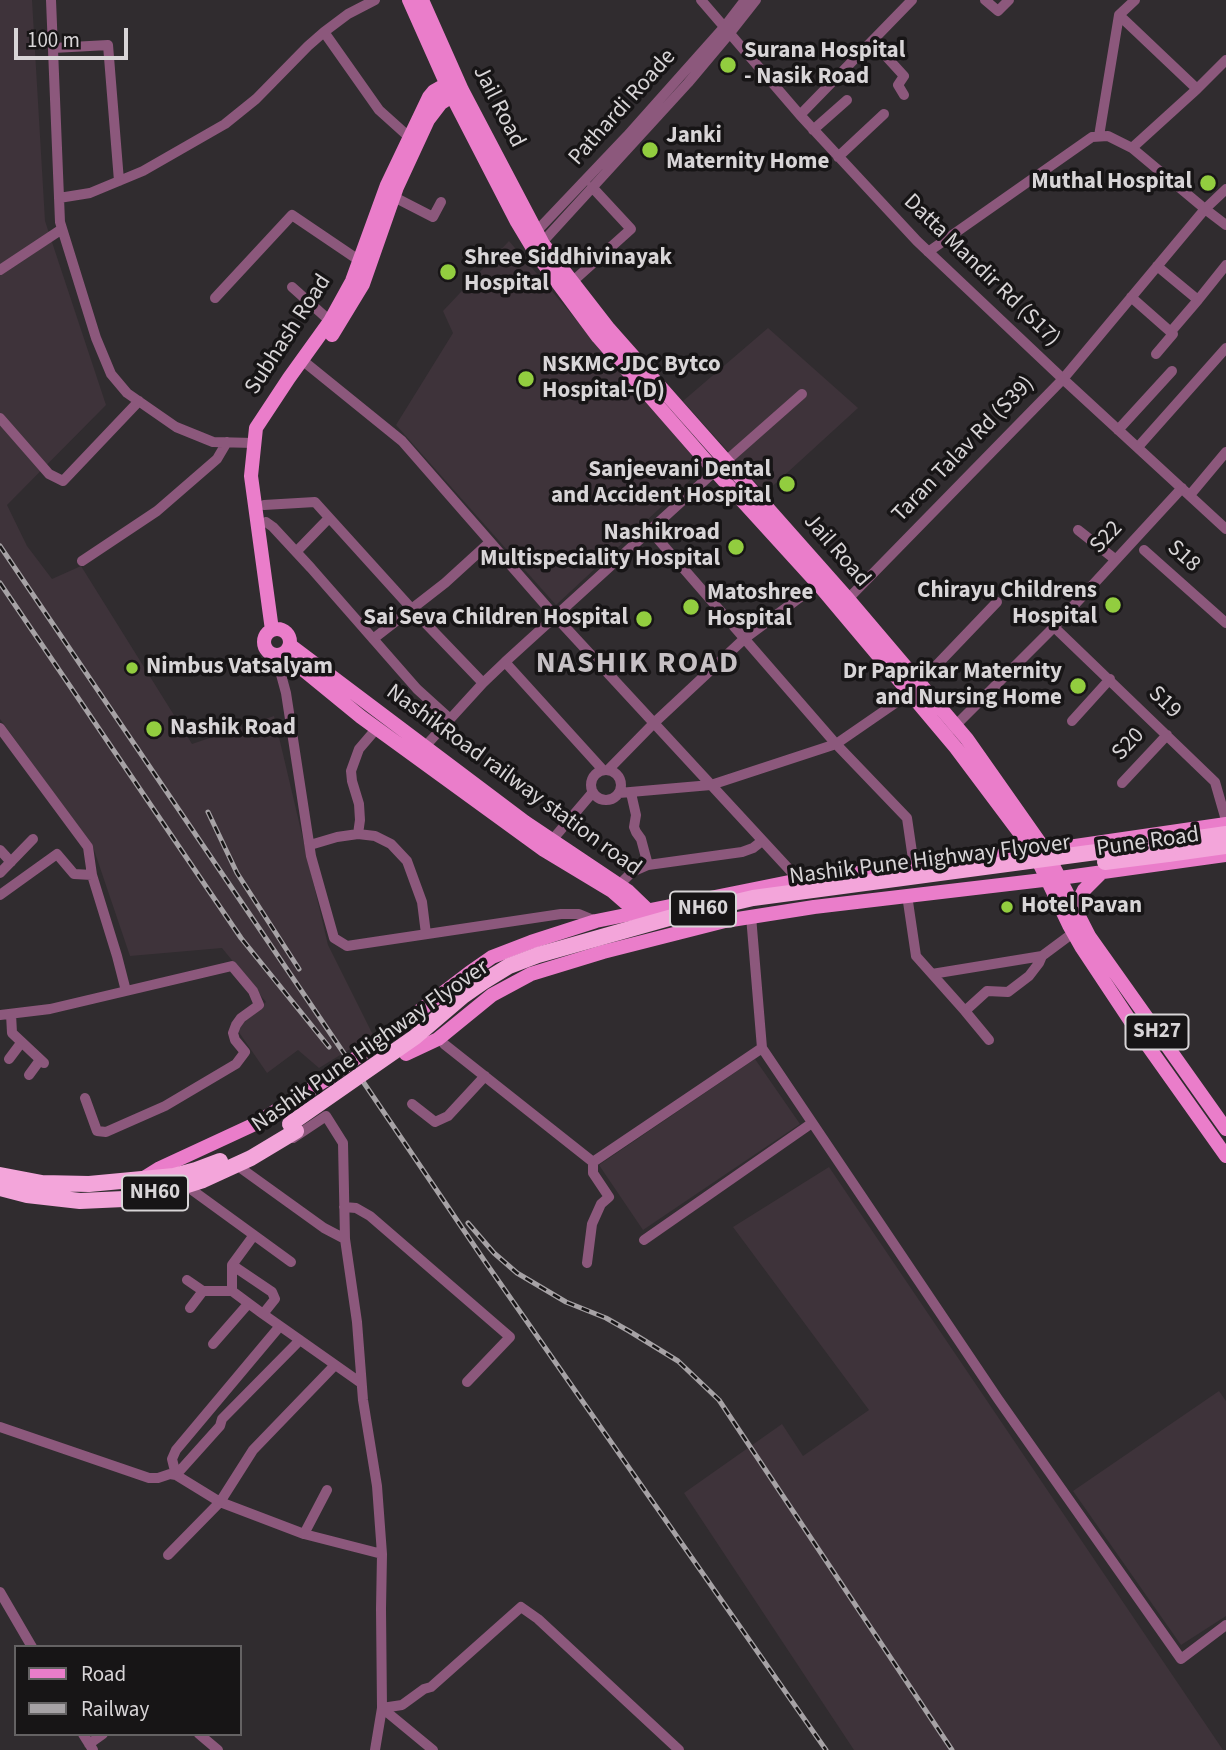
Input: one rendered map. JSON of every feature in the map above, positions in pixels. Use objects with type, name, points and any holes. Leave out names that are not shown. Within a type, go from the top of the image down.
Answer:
[{"type":"highway","name":"Nashik Pune Highway Flyover","points":[[0,1175],[42,1183],[89,1184],[174,1176],[213,1165],[293,1127],[406,1054],[492,987],[514,975],[711,916],[763,906],[1170,848],[1226,834]]},
{"type":"highway","name":"Nashik Pune Highway Flyover","points":[[0,1188],[27,1195],[80,1200],[124,1199],[168,1191],[203,1180],[251,1158],[415,1037],[463,996],[509,966],[538,955],[676,916],[753,898],[1170,848],[1226,846]]},
{"type":"main road","points":[[409,0],[535,242]]},
{"type":"main road","name":"Jail Road","points":[[422,0],[454,87]]},
{"type":"main road","name":"Subhash Road","points":[[276,630],[261,475],[265,432],[352,281],[387,185],[429,97],[434,91],[454,87]]},
{"type":"main road","name":"Subhash Road","points":[[276,630],[251,476],[256,428],[338,326],[363,284],[394,197],[428,120],[454,87]]},
{"type":"main road","name":"Jail Road","points":[[535,242],[572,282],[818,584],[844,604]]},
{"type":"main road","name":"Jail Road","points":[[535,242],[598,337],[720,466],[844,604],[950,730],[1040,851],[1075,929],[1226,1129]]},
{"type":"main road","points":[[283,652],[291,641],[287,633],[276,630],[265,638],[264,646],[269,653],[283,652],[377,729],[420,751],[643,912],[665,936]]},
{"type":"main road","name":"NashikRoad railway station road","points":[[283,652],[420,751]]},
{"type":"main road","points":[[142,1179],[255,1124],[330,1077],[492,957],[531,942],[596,921],[799,880],[1040,851],[1226,822]]},
{"type":"main road","name":"NashikRoad railway station road","points":[[548,846],[620,884],[643,912]]},
{"type":"main road","name":"Pune Road","points":[[406,1054],[441,1041],[492,995],[531,974],[724,920],[1226,855]]},
{"type":"main road","points":[[1074,910],[1084,890],[1103,872]]},
{"type":"main road","name":"Jail Road","points":[[1053,878],[1074,910],[1075,929]]},
{"type":"main road","points":[[1075,929],[1133,1025],[1226,1156]]},
{"type":"street","points":[[51,0],[60,222],[96,338],[111,374],[127,393],[176,427],[213,442],[254,443]]},
{"type":"street","points":[[59,198],[90,193],[143,171],[225,124],[257,99],[324,32],[348,14],[375,0]]},
{"type":"street","name":"Datta Mandir Rd (S17)","points":[[701,0],[813,130],[929,252],[1226,529]]},
{"type":"street","name":"Pathardi Roade","points":[[535,242],[627,136],[728,30],[745,0]]},
{"type":"street","points":[[535,242],[592,187],[756,0]]},
{"type":"street","points":[[800,115],[912,0]]},
{"type":"street","points":[[985,0],[998,11],[1009,0]]},
{"type":"street","points":[[1099,136],[1119,15],[1135,0]]},
{"type":"street","points":[[1119,15],[1197,89]]},
{"type":"street","points":[[324,32],[379,110],[409,136]]},
{"type":"street","points":[[872,41],[904,76],[898,85],[904,95]]},
{"type":"street","points":[[53,48],[108,46],[119,181]]},
{"type":"street","points":[[1132,148],[1226,60]]},
{"type":"street","points":[[813,130],[847,100]]},
{"type":"street","points":[[838,157],[884,114]]},
{"type":"street","points":[[929,252],[1092,137],[1099,136],[1108,136],[1132,148],[1226,225]]},
{"type":"street","points":[[572,282],[631,229],[592,187]]},
{"type":"street","name":"Taran Talav Rd (S39)","points":[[844,604],[1063,379],[1205,209],[1226,189]]},
{"type":"street","points":[[394,197],[433,217],[441,202]]},
{"type":"street","points":[[215,298],[292,215],[360,261]]},
{"type":"street","points":[[0,270],[62,229]]},
{"type":"street","points":[[1174,328],[1226,265]]},
{"type":"street","points":[[1157,266],[1198,300]]},
{"type":"street","points":[[292,287],[330,321]]},
{"type":"street","points":[[1131,297],[1173,334],[1156,354]]},
{"type":"street","points":[[1138,447],[1226,348]]},
{"type":"street","points":[[306,363],[402,440],[555,616],[799,880]]},
{"type":"street","points":[[1118,430],[1172,371]]},
{"type":"street","points":[[420,751],[505,662],[802,394]]},
{"type":"street","points":[[0,418],[49,474],[63,481],[139,401]]},
{"type":"street","points":[[82,561],[157,511],[217,459],[227,442]]},
{"type":"street","name":"S22","points":[[950,730],[1054,626],[1116,559],[1226,452]]},
{"type":"street","points":[[264,505],[315,502],[483,683]]},
{"type":"street","points":[[296,552],[329,518]]},
{"type":"street","points":[[266,522],[296,552],[417,689],[449,719]]},
{"type":"street","points":[[650,530],[836,744],[907,818],[914,866]]},
{"type":"street","points":[[1078,530],[1116,559]]},
{"type":"street","points":[[373,639],[445,583],[490,542]]},
{"type":"street","name":"S18","points":[[1144,550],[1226,623]]},
{"type":"street","points":[[818,584],[744,639],[606,770],[595,774],[591,783],[593,792],[599,798],[608,800],[619,793],[711,785],[836,744],[915,689],[997,602]]},
{"type":"street","name":"S19","points":[[1054,626],[1215,782],[1226,822]]},
{"type":"street","points":[[283,652],[286,693],[310,845],[334,938],[347,946],[561,914],[579,914],[596,921]]},
{"type":"street","points":[[505,662],[606,770],[613,771],[620,778],[619,793]]},
{"type":"street","points":[[1072,721],[1110,679]]},
{"type":"street","points":[[0,728],[88,847],[92,874],[126,991]]},
{"type":"street","points":[[358,834],[359,804],[351,771],[359,749],[377,729]]},
{"type":"street","name":"S20","points":[[1122,783],[1167,735]]},
{"type":"street","points":[[548,846],[593,792]]},
{"type":"street","points":[[631,793],[636,815],[634,827],[642,839],[648,865]]},
{"type":"street","points":[[310,845],[358,834],[375,836],[391,844],[408,861],[422,902],[426,934]]},
{"type":"street","points":[[0,873],[33,839]]},
{"type":"street","points":[[620,884],[632,872],[648,865],[743,852],[762,841]]},
{"type":"street","points":[[0,850],[11,862]]},
{"type":"street","points":[[0,895],[57,854],[74,874],[92,874]]},
{"type":"street","points":[[907,895],[916,956],[989,1040]]},
{"type":"street","points":[[751,916],[762,1048],[812,1123],[998,1399],[1181,1659],[1226,1625]]},
{"type":"street","points":[[965,1011],[987,990],[1008,992],[1029,976],[1042,956],[1075,929]]},
{"type":"street","points":[[932,974],[1042,956]]},
{"type":"street","points":[[29,1074],[42,1062],[12,1034],[6,1014],[50,1009],[232,966],[253,991],[259,1005],[241,1018],[233,1032],[235,1040],[245,1052],[236,1064],[165,1106],[106,1132],[97,1131],[85,1098]]},
{"type":"street","points":[[441,1041],[593,1162]]},
{"type":"street","points":[[9,1059],[21,1043]]},
{"type":"street","points":[[593,1162],[762,1048]]},
{"type":"street","points":[[412,1104],[435,1122],[448,1116],[485,1076]]},
{"type":"street","points":[[0,1196],[54,1205],[110,1204],[192,1190],[242,1169],[326,1116],[343,1143],[345,1239],[357,1322],[361,1384],[377,1486],[382,1554],[382,1708],[375,1750]]},
{"type":"street","points":[[644,1240],[812,1123]]},
{"type":"street","points":[[587,1263],[592,1224],[601,1204],[609,1197],[593,1173],[593,1162]]},
{"type":"street","points":[[242,1169],[324,1228],[345,1239]]},
{"type":"street","points":[[192,1190],[291,1262]]},
{"type":"street","points":[[344,1207],[356,1208],[370,1216],[510,1337],[467,1382]]},
{"type":"street","points":[[232,1291],[232,1265],[254,1235]]},
{"type":"street","points":[[232,1265],[272,1292],[275,1299],[262,1314]]},
{"type":"street","points":[[187,1280],[203,1291],[232,1291],[361,1384]]},
{"type":"street","points":[[190,1308],[203,1291]]},
{"type":"street","points":[[213,1344],[248,1304]]},
{"type":"street","points":[[176,1475],[172,1459],[176,1450],[280,1326]]},
{"type":"street","points":[[176,1475],[220,1426],[222,1419],[300,1340]]},
{"type":"street","points":[[169,1555],[220,1502],[253,1451],[335,1365]]},
{"type":"street","points":[[0,1427],[149,1478],[176,1475],[220,1502],[304,1534],[382,1554]]},
{"type":"street","points":[[304,1534],[327,1490]]},
{"type":"street","points":[[0,1592],[31,1645]]},
{"type":"street","points":[[382,1708],[402,1705],[431,1687],[521,1607],[538,1619],[679,1750]]},
{"type":"street","points":[[382,1708],[433,1750]]},
{"type":"street","points":[[201,1736],[218,1750]]},
{"type":"shaded area","points":[[0,0],[32,0],[45,221],[106,405],[7,505],[27,546],[52,579],[81,566],[192,744],[274,716],[328,945],[373,1035],[319,1068],[298,1050],[267,1073],[236,1028],[266,1002],[222,948],[130,956],[93,847],[0,719]]},
{"type":"shaded area","name":"NSKMC JDC Bytco Hospital-(D)","points":[[509,241],[703,468],[556,605],[396,425],[453,333],[443,311]]},
{"type":"shaded area","points":[[768,328],[858,408],[765,493],[683,401]]},
{"type":"shaded area","points":[[755,1059],[800,1124],[643,1230],[599,1165]]},
{"type":"shaded area","points":[[829,1167],[1223,1750],[854,1750],[684,1493],[782,1424],[803,1456],[869,1410],[733,1227]]},
{"type":"shaded area","points":[[1219,1391],[1226,1401],[1226,1616],[1181,1645],[1073,1491]]},
{"type":"railway","points":[[0,546],[486,1263],[826,1750]]},
{"type":"railway","points":[[0,583],[241,938],[329,1047]]},
{"type":"railway","points":[[208,812],[237,873],[299,969]]},
{"type":"railway","points":[[468,1223],[494,1253],[517,1273],[566,1302],[606,1318],[678,1361],[719,1400],[952,1750]]},
{"type":"place","name":"Surana Hospital - Nasik Road","points":[[728,65]]},
{"type":"place","name":"Janki Maternity Home","points":[[650,150]]},
{"type":"place","name":"Muthal Hospital","points":[[1208,183]]},
{"type":"place","name":"Shree Siddhivinayak Hospital","points":[[448,272]]},
{"type":"place","name":"NSKMC JDC Bytco Hospital-(D)","points":[[526,379]]},
{"type":"place","name":"Sanjeevani Dental and Accident Hospital","points":[[787,484]]},
{"type":"place","name":"Nashikroad Multispeciality Hospital","points":[[736,547]]},
{"type":"place","name":"Chirayu Childrens Hospital","points":[[1113,605]]},
{"type":"place","name":"Matoshree Hospital","points":[[691,607]]},
{"type":"place","name":"Sai Seva Children Hospital","points":[[644,619]]},
{"type":"place","name":"Nimbus Vatsalyam","points":[[132,668]]},
{"type":"place","name":"Dr Paprikar Maternity and Nursing Home","points":[[1078,686]]},
{"type":"place","name":"Nashik Road","points":[[154,729]]},
{"type":"place","name":"Hotel Pavan","points":[[1007,907]]},
{"type":"district","name":"NASHIK ROAD","points":[[638,665]]}]
